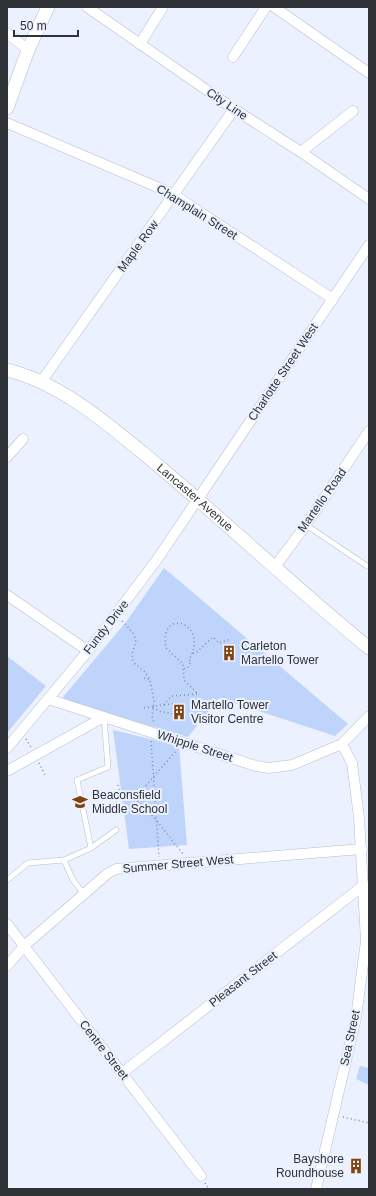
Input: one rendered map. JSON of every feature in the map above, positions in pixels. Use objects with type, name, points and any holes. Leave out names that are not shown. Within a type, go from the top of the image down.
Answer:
[{"type":"street","points":[[7,108],[28,50],[48,7]]},
{"type":"street","name":"City Line","points":[[87,7],[234,109],[301,152],[369,199]]},
{"type":"street","points":[[140,44],[163,7]]},
{"type":"street","points":[[233,57],[266,7]]},
{"type":"street","points":[[280,8],[368,70]]},
{"type":"street","points":[[7,33],[28,50]]},
{"type":"street","name":"Maple Row","points":[[41,382],[234,109]]},
{"type":"street","points":[[301,152],[353,111]]},
{"type":"street","name":"Champlain Street","points":[[7,123],[174,195],[333,299]]},
{"type":"street","name":"Charlotte Street West","points":[[197,498],[369,246]]},
{"type":"street","name":"Lancaster Avenue","points":[[7,370],[41,382],[110,425],[197,498],[274,568],[369,648]]},
{"type":"street","name":"Martello Road","points":[[274,568],[306,525],[369,432]]},
{"type":"street","points":[[7,458],[23,439]]},
{"type":"street","name":"Fundy Drive","points":[[7,748],[116,615],[156,561],[197,498]]},
{"type":"street","points":[[7,596],[88,651]]},
{"type":"street","name":"Whipple Street","points":[[48,699],[256,766],[269,768],[292,765],[342,744]]},
{"type":"street","points":[[342,744],[369,716]]},
{"type":"street","points":[[7,771],[104,717]]},
{"type":"street","name":"Sea Street","points":[[316,1189],[358,1003],[366,941],[359,817],[352,763],[342,744]]},
{"type":"street","points":[[359,817],[369,821]]},
{"type":"street","name":"Summer Street West","points":[[7,966],[24,946],[113,870],[362,849]]},
{"type":"street","name":"Pleasant Street","points":[[122,1073],[364,885]]},
{"type":"street","name":"Centre Street","points":[[7,924],[201,1176]]},
{"type":"lane","points":[[306,525],[367,566]]},
{"type":"lane","points":[[91,848],[77,780],[108,767],[104,717]]},
{"type":"lane","points":[[7,880],[28,863],[64,860],[91,848],[116,830]]},
{"type":"lane","points":[[64,860],[73,880],[84,894]]},
{"type":"path","points":[[116,615],[135,635],[136,644],[132,660],[150,680],[154,702],[152,720],[154,733],[154,776],[160,865]]},
{"type":"path","points":[[163,705],[170,697],[198,694],[184,680],[183,669],[183,664],[166,648],[166,633],[172,624],[183,623],[192,632],[195,639],[193,653],[188,667],[183,669]]},
{"type":"path","points":[[193,653],[213,637],[219,643],[228,640],[231,642]]},
{"type":"path","points":[[144,678],[150,680]]},
{"type":"path","points":[[144,708],[176,703]]},
{"type":"path","points":[[153,707],[160,711],[172,714]]},
{"type":"path","points":[[118,785],[122,799],[135,798],[184,742]]},
{"type":"path","points":[[135,798],[157,821],[190,863]]},
{"type":"path","points":[[333,1115],[369,1122]]},
{"type":"shaded area","points":[[164,568],[348,724],[335,736],[219,698],[188,737],[69,702],[63,697],[126,622]]},
{"type":"shaded area","points":[[7,656],[46,686],[7,733]]},
{"type":"shaded area","points":[[113,730],[179,746],[187,845],[129,849]]},
{"type":"shaded area","points":[[360,1066],[369,1068],[369,1085],[356,1079]]},
{"type":"place","name":"Carleton Martello Tower","points":[[229,653]]},
{"type":"place","name":"Martello Tower Visitor Centre","points":[[179,712]]},
{"type":"place","name":"Beaconsfield Middle School","points":[[80,802]]},
{"type":"place","name":"Bayshore Roundhouse","points":[[356,1166]]}]
